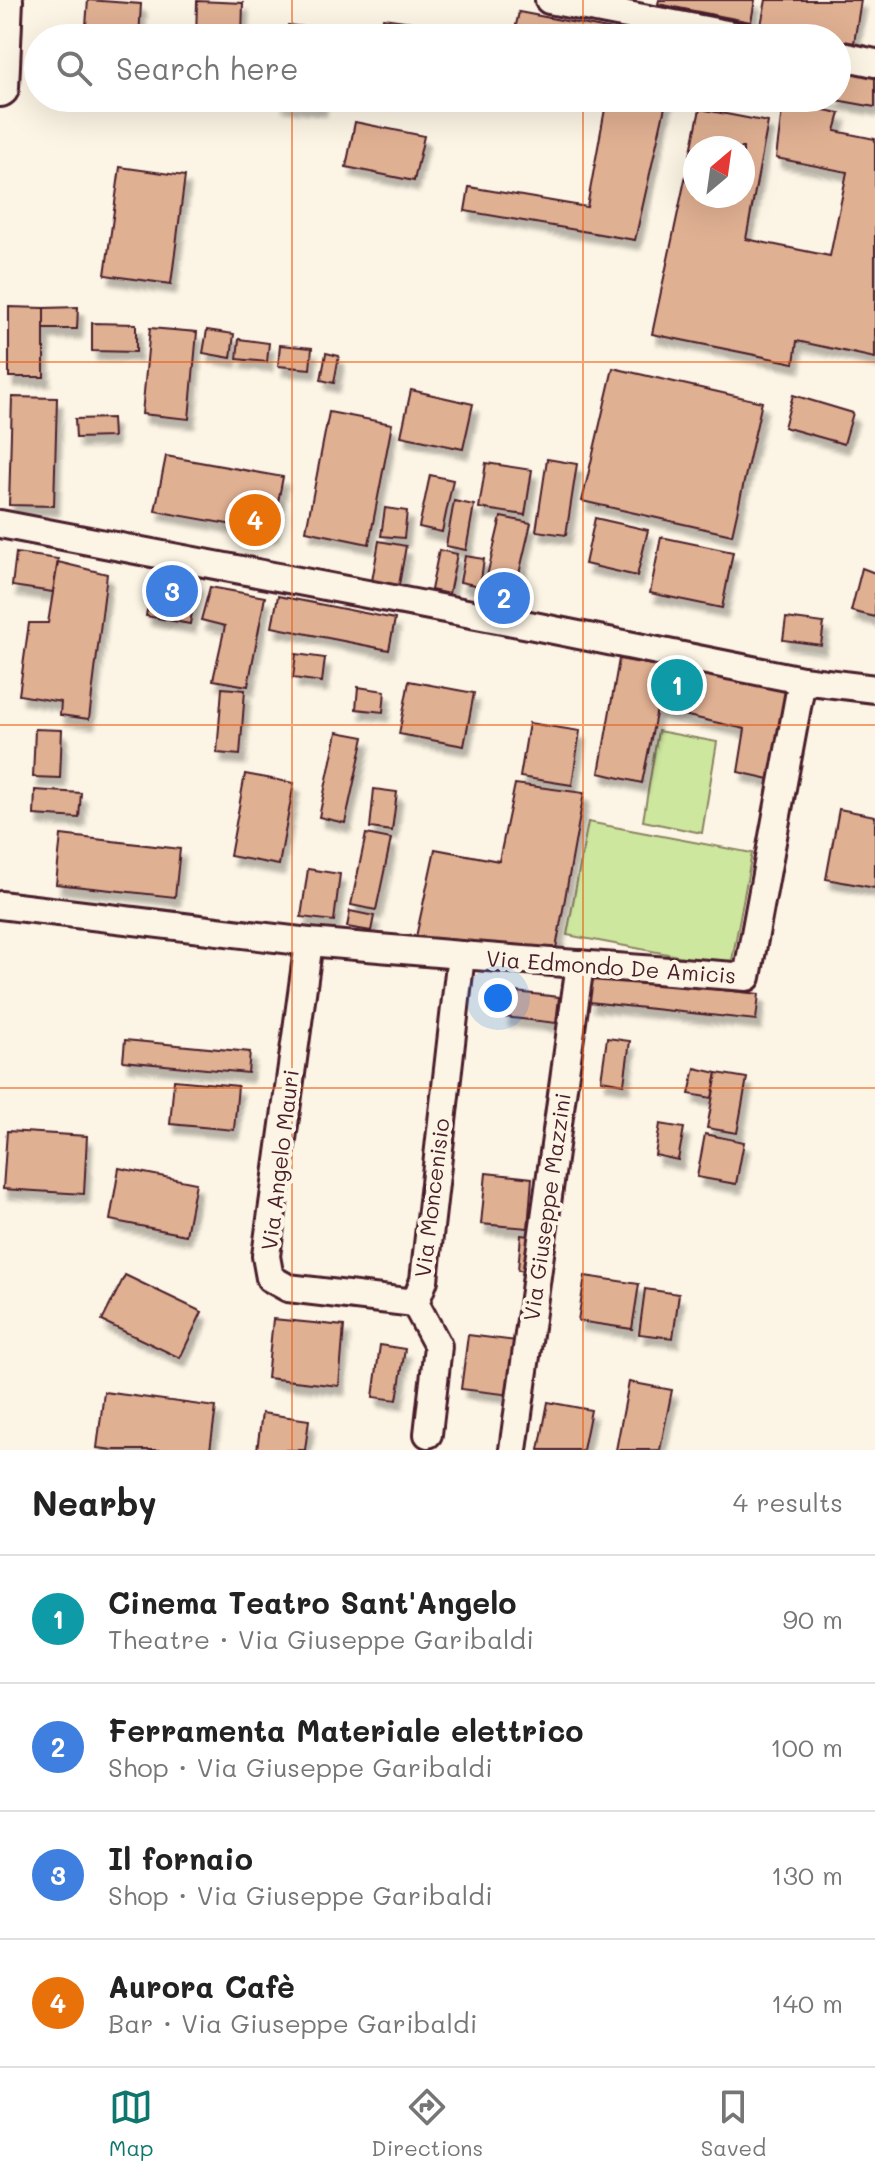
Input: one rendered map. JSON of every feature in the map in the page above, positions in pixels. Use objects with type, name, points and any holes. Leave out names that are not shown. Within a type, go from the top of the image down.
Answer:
[{"type":"main road","points":[[0,88],[4,0]]},
{"type":"street","points":[[549,0],[674,24]]},
{"type":"street","points":[[851,58],[875,63]]},
{"type":"street","points":[[0,524],[802,680],[875,689]]},
{"type":"street","name":"Via Edmondo De Amicis","points":[[461,955],[747,977],[802,680]]},
{"type":"street","points":[[0,905],[309,942],[461,955]]},
{"type":"street","name":"Via Angelo Mauri","points":[[309,942],[266,1256],[270,1278],[288,1288],[415,1303]]},
{"type":"street","name":"Via Moncenisio","points":[[428,1434],[438,1346],[415,1303],[424,1280],[461,955]]},
{"type":"street","name":"Via Giuseppe Mazzini","points":[[513,1450],[580,964]]},
{"type":"green space","points":[[658,731],[717,742],[702,833],[643,821]]},
{"type":"green space","points":[[588,822],[752,853],[731,966],[567,935]]},
{"type":"building","points":[[88,0],[141,4],[140,24],[86,24]]},
{"type":"building","points":[[659,0],[755,0],[751,22],[658,4]]},
{"type":"building","points":[[766,0],[861,0],[854,43],[851,42],[851,24],[761,24]]},
{"type":"building","points":[[197,1],[243,3],[242,24],[196,24]]},
{"type":"building","points":[[519,12],[581,24],[516,24]]},
{"type":"building","points":[[383,18],[427,24],[382,24]]},
{"type":"building","points":[[851,71],[875,75],[875,107],[851,103]]},
{"type":"building","points":[[604,112],[664,112],[635,240],[465,211],[469,187],[587,207]]},
{"type":"building","points":[[699,112],[768,122],[755,191],[755,136],[694,136]]},
{"type":"building","points":[[782,112],[840,113],[835,131],[875,139],[875,358],[797,341],[794,363],[652,334],[683,189],[683,208],[752,208],[746,239],[830,256],[847,172],[776,158]]},
{"type":"building","points":[[355,122],[424,136],[414,181],[346,167]]},
{"type":"building","points":[[120,167],[185,176],[171,284],[105,275]]},
{"type":"building","points":[[9,307],[44,308],[44,377],[9,377]]},
{"type":"building","points":[[78,307],[77,329],[44,329],[44,308]]},
{"type":"building","points":[[92,323],[136,324],[136,352],[92,351]]},
{"type":"building","points":[[150,328],[197,332],[189,419],[142,414]]},
{"type":"building","points":[[207,330],[234,334],[231,358],[203,353]]},
{"type":"building","points":[[239,339],[269,343],[267,362],[237,359]]},
{"type":"building","points":[[280,345],[312,348],[310,369],[278,366]]},
{"type":"building","points":[[326,353],[339,356],[334,383],[321,380]]},
{"type":"building","points":[[613,368],[762,402],[732,535],[582,501]]},
{"type":"building","points":[[411,390],[473,404],[463,449],[401,436]]},
{"type":"building","points":[[793,395],[853,413],[844,444],[784,427]]},
{"type":"building","points":[[12,397],[57,398],[54,506],[9,505]]},
{"type":"building","points":[[329,412],[392,424],[369,544],[306,531]]},
{"type":"building","points":[[112,418],[113,437],[76,438],[75,419]]},
{"type":"building","points":[[166,456],[283,477],[272,532],[155,511]]},
{"type":"building","points":[[547,459],[577,464],[566,535],[536,531]]},
{"type":"building","points":[[486,463],[532,470],[525,515],[479,508]]},
{"type":"building","points":[[430,475],[453,480],[442,532],[419,527]]},
{"type":"building","points":[[454,501],[474,505],[466,550],[446,546]]},
{"type":"building","points":[[385,508],[407,511],[404,538],[381,536]]},
{"type":"building","points":[[501,517],[531,523],[511,608],[481,601]]},
{"type":"building","points":[[595,518],[648,530],[637,576],[585,564]]},
{"type":"building","points":[[661,537],[733,552],[722,608],[650,593]]},
{"type":"building","points":[[379,541],[406,546],[399,585],[372,581]]},
{"type":"building","points":[[439,550],[457,554],[449,594],[431,590]]},
{"type":"building","points":[[16,553],[58,559],[53,592],[12,586]]},
{"type":"building","points":[[465,556],[484,559],[480,586],[460,582]]},
{"type":"building","points":[[58,562],[107,574],[89,719],[60,715],[61,702],[19,695],[29,623],[48,623]]},
{"type":"building","points":[[862,568],[875,573],[875,617],[851,611]]},
{"type":"building","points":[[153,575],[197,583],[190,624],[146,616]]},
{"type":"building","points":[[210,587],[265,597],[248,686],[213,680],[225,626],[201,620]]},
{"type":"building","points":[[278,596],[395,619],[389,650],[272,627]]},
{"type":"building","points":[[786,618],[824,623],[821,645],[783,640]]},
{"type":"building","points":[[296,654],[325,658],[322,682],[293,678]]},
{"type":"building","points":[[619,659],[790,690],[774,780],[738,772],[745,729],[657,709],[642,783],[599,773]]},
{"type":"building","points":[[409,681],[474,693],[464,746],[399,734]]},
{"type":"building","points":[[358,687],[385,691],[383,712],[356,709]]},
{"type":"building","points":[[222,688],[245,690],[240,755],[217,753]]},
{"type":"building","points":[[529,723],[580,731],[572,785],[520,777]]},
{"type":"building","points":[[35,729],[62,730],[60,778],[33,777]]},
{"type":"building","points":[[337,732],[364,737],[345,823],[319,817]]},
{"type":"building","points":[[245,774],[294,783],[279,865],[230,856]]},
{"type":"building","points":[[515,784],[584,793],[555,954],[416,937],[435,849],[499,861]]},
{"type":"building","points":[[374,789],[397,792],[392,831],[370,828]]},
{"type":"building","points":[[35,790],[81,793],[79,818],[34,815]]},
{"type":"building","points":[[839,809],[875,816],[875,888],[826,879]]},
{"type":"building","points":[[366,834],[391,839],[376,910],[351,905]]},
{"type":"building","points":[[61,835],[180,849],[175,897],[56,884]]},
{"type":"building","points":[[308,869],[340,874],[334,921],[301,917]]},
{"type":"building","points":[[350,911],[374,916],[371,931],[347,927]]},
{"type":"building","points":[[592,976],[759,994],[756,1020],[589,1002]]},
{"type":"building","points":[[507,991],[559,997],[556,1023],[504,1017]]},
{"type":"building","points":[[607,1038],[630,1041],[624,1084],[601,1080]]},
{"type":"building","points":[[125,1040],[250,1052],[248,1073],[123,1061]]},
{"type":"building","points":[[695,1068],[717,1073],[712,1098],[689,1094]]},
{"type":"building","points":[[717,1073],[747,1078],[737,1133],[707,1128]]},
{"type":"building","points":[[174,1080],[238,1086],[234,1130],[170,1124]]},
{"type":"building","points":[[660,1124],[684,1128],[678,1160],[655,1155]]},
{"type":"building","points":[[7,1131],[87,1136],[84,1194],[3,1189]]},
{"type":"building","points":[[705,1134],[744,1142],[736,1184],[697,1177]]},
{"type":"building","points":[[119,1168],[196,1183],[186,1235],[110,1220]]},
{"type":"building","points":[[486,1173],[532,1178],[528,1228],[481,1224]]},
{"type":"building","points":[[521,1235],[537,1237],[534,1272],[518,1270]]},
{"type":"building","points":[[125,1275],[202,1312],[180,1358],[102,1321]]},
{"type":"building","points":[[585,1276],[639,1284],[632,1329],[578,1321]]},
{"type":"building","points":[[645,1289],[679,1294],[673,1338],[639,1334]]},
{"type":"building","points":[[273,1319],[344,1326],[339,1386],[267,1378]]},
{"type":"building","points":[[468,1335],[517,1341],[511,1395],[461,1389]]},
{"type":"building","points":[[380,1345],[405,1349],[397,1400],[373,1397]]},
{"type":"building","points":[[629,1382],[672,1390],[660,1450],[616,1450]]},
{"type":"building","points":[[104,1392],[216,1407],[210,1450],[97,1448]]},
{"type":"building","points":[[548,1402],[591,1410],[583,1450],[539,1450]]},
{"type":"building","points":[[262,1413],[309,1420],[305,1450],[257,1450]]},
{"type":"place","name":"Aurora Cafè","points":[[255,520]]},
{"type":"place","name":"Il fornaio","points":[[172,591]]},
{"type":"place","name":"Ferramenta Materiale elettrico","points":[[504,598]]},
{"type":"place","name":"Cinema Teatro Sant'Angelo","points":[[677,685]]}]
